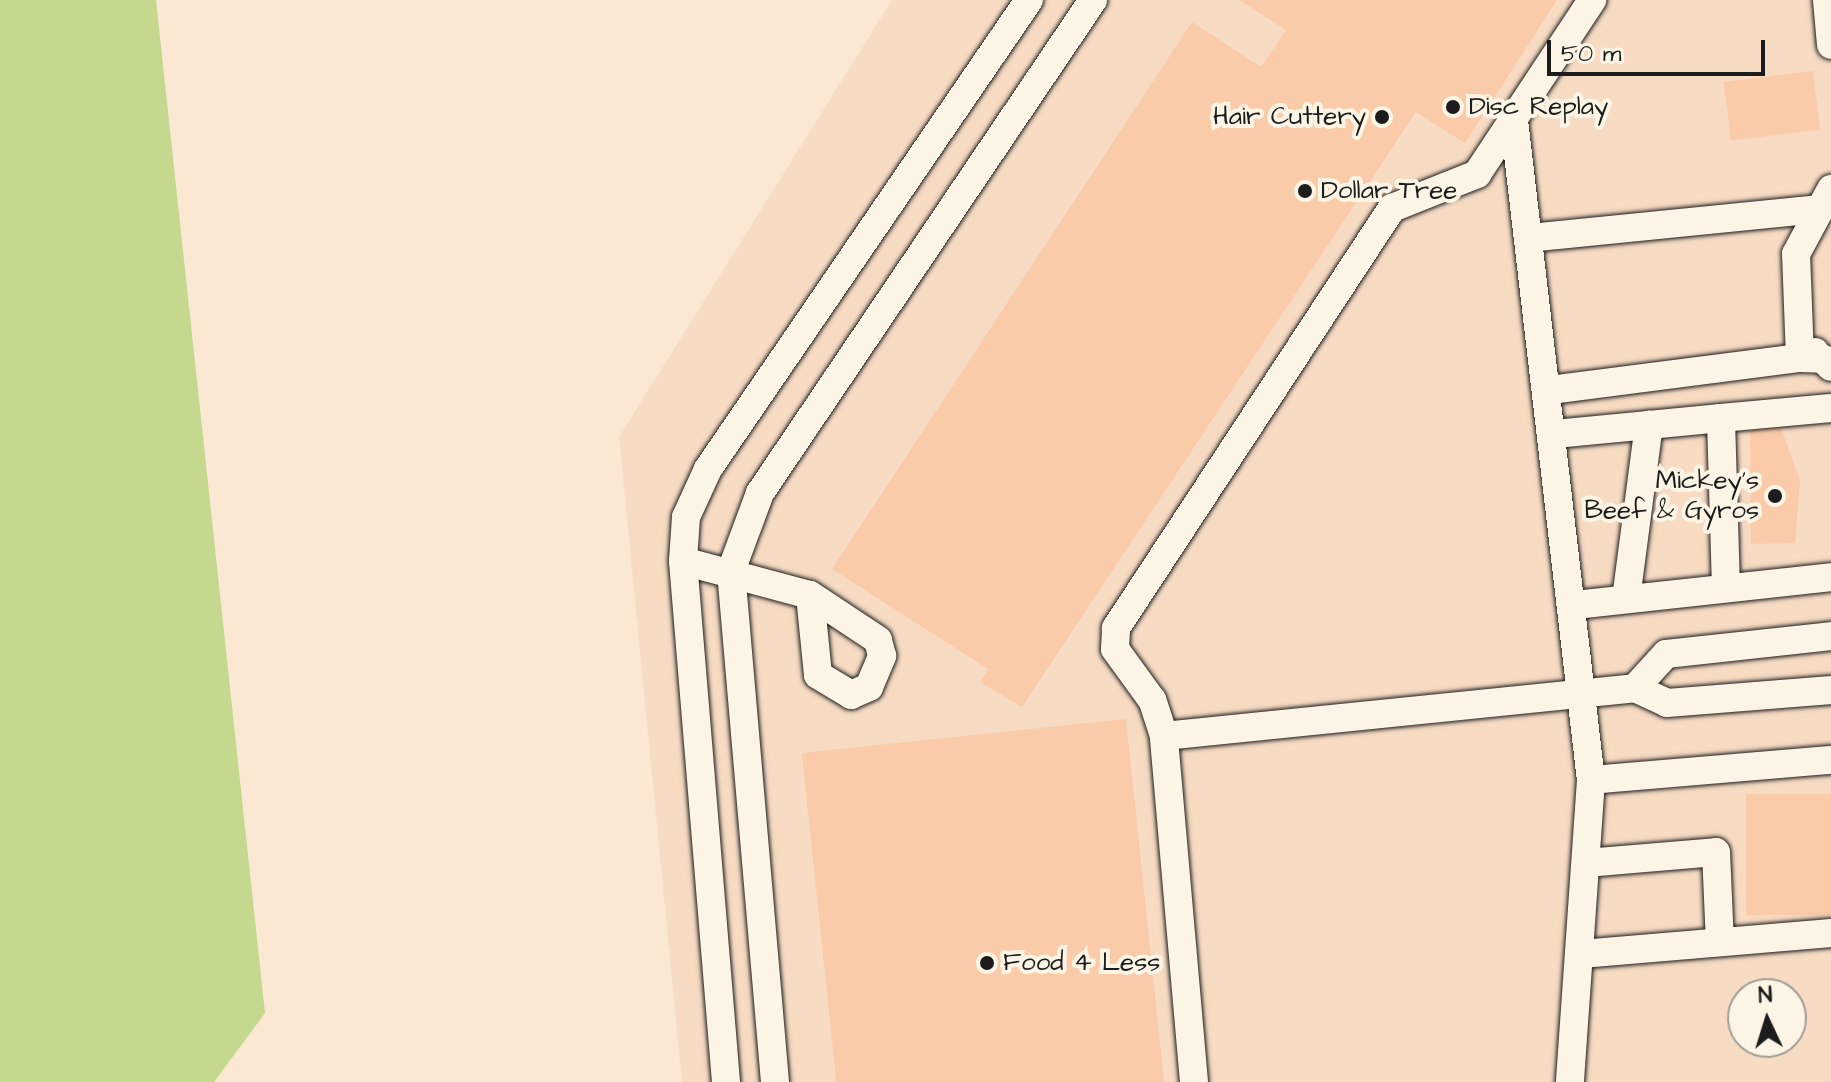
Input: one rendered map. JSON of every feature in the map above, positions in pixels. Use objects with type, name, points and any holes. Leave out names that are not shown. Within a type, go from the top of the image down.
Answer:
[{"type":"lane","points":[[726,1082],[683,561],[686,517],[708,469],[1029,0]]},
{"type":"lane","points":[[775,1082],[731,571],[760,493],[1093,0]]},
{"type":"lane","points":[[1194,1082],[1164,736],[1152,700],[1115,649],[1116,628],[1392,208],[1477,174],[1592,0]]},
{"type":"lane","points":[[1827,0],[1831,45]]},
{"type":"lane","points":[[1514,120],[1550,390],[1585,693],[1591,780],[1570,1082]]},
{"type":"lane","points":[[1529,238],[1824,199]]},
{"type":"lane","points":[[1800,358],[1796,254],[1824,199]]},
{"type":"lane","points":[[1800,358],[1831,345]]},
{"type":"lane","points":[[1550,390],[1800,358],[1823,359],[1831,367]]},
{"type":"lane","points":[[1555,434],[1831,408]]},
{"type":"lane","points":[[1721,418],[1726,588]]},
{"type":"lane","points":[[1626,599],[1649,425]]},
{"type":"lane","points":[[683,561],[731,571],[810,595]]},
{"type":"lane","points":[[1575,605],[1831,577]]},
{"type":"lane","points":[[1635,688],[1666,654],[1831,636]]},
{"type":"lane","points":[[1164,736],[1635,688],[1667,703],[1831,690]]},
{"type":"lane","points":[[1591,780],[1831,760]]},
{"type":"lane","points":[[1586,863],[1716,852],[1720,942]]},
{"type":"lane","points":[[1581,954],[1831,933]]},
{"type":"shaded area","points":[[892,0],[1831,0],[1831,1082],[682,1082],[619,437]]},
{"type":"green space","points":[[0,0],[156,0],[265,1013],[214,1082],[0,1082]]},
{"type":"building","points":[[1239,0],[1557,0],[1465,143],[1416,112],[1022,707],[980,682],[988,669],[832,569],[1192,22],[1261,67],[1286,30]]},
{"type":"building","points":[[1813,71],[1820,130],[1731,141],[1724,82]]},
{"type":"building","name":"Mickey's Beef & Gyros","points":[[1781,428],[1800,481],[1795,543],[1751,544],[1750,429]]},
{"type":"building","points":[[1126,719],[1164,1082],[836,1082],[802,753]]},
{"type":"building","points":[[1746,794],[1831,794],[1831,915],[1746,915]]},
{"type":"place","name":"Disc Replay","points":[[1453,107]]},
{"type":"place","name":"Hair Cuttery","points":[[1382,117]]},
{"type":"place","name":"Dollar Tree","points":[[1305,191]]},
{"type":"place","name":"Mickey's Beef & Gyros","points":[[1775,496]]},
{"type":"place","name":"Food 4 Less","points":[[987,963]]}]
